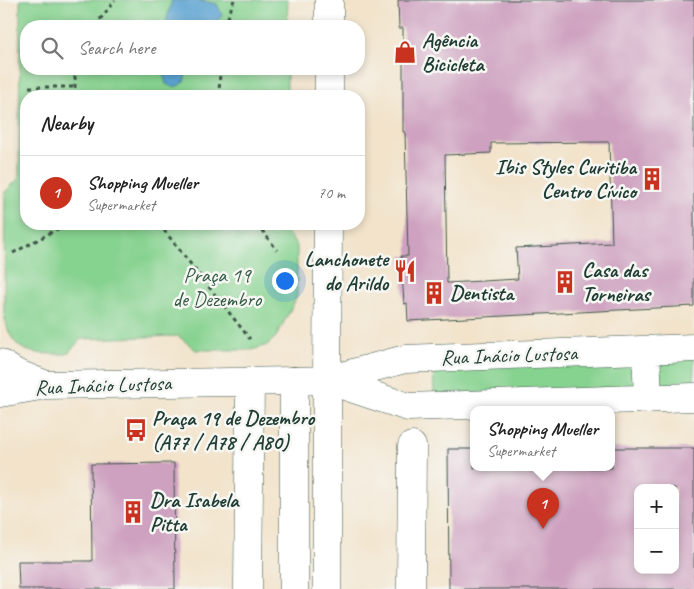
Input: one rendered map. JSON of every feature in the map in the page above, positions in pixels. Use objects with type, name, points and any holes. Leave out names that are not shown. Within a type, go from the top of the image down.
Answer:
[{"type":"main road","points":[[329,20],[330,0]]},
{"type":"main road","points":[[329,75],[329,90]]},
{"type":"main road","points":[[327,589],[328,230]]},
{"type":"main road","name":"Rua Inácio Lustosa","points":[[0,392],[46,385],[327,380],[405,359],[694,348]]},
{"type":"main road","points":[[646,350],[648,399]]},
{"type":"main road","points":[[0,363],[16,373],[46,385]]},
{"type":"main road","name":"Rua Inácio Lustosa","points":[[327,380],[408,407],[694,397]]},
{"type":"main road","points":[[248,589],[250,381]]},
{"type":"main road","points":[[294,381],[294,589]]},
{"type":"main road","points":[[411,589],[412,446]]},
{"type":"path","points":[[100,20],[115,0]]},
{"type":"path","points":[[227,20],[234,0]]},
{"type":"path","points":[[73,90],[74,75]]},
{"type":"path","points":[[219,90],[220,75]]},
{"type":"path","points":[[29,87],[73,87]]},
{"type":"path","points":[[13,253],[56,230]]},
{"type":"path","points":[[164,230],[250,339]]},
{"type":"path","points":[[262,230],[277,250]]},
{"type":"green space","name":"Praça 19 de Dezembro","points":[[20,0],[288,0],[287,20],[20,20],[20,75],[287,75],[287,90],[20,90],[20,230],[285,230],[297,246],[297,297],[276,337],[267,345],[252,350],[196,350],[178,336],[81,339],[67,354],[43,354],[33,352],[18,345],[7,327],[4,314],[5,192],[19,178]]},
{"type":"green space","points":[[694,357],[694,385],[434,395],[433,367]]},
{"type":"water","points":[[172,0],[196,0],[217,4],[222,15],[218,20],[167,20]]},
{"type":"water","points":[[164,75],[186,75],[184,82],[179,85],[171,86],[166,84]]},
{"type":"building","points":[[398,0],[694,0],[694,306],[408,321],[407,303],[404,304],[401,256],[408,256],[405,132],[403,132],[403,28],[399,28]],"holes":[[[609,142],[612,243],[516,248],[518,279],[447,283],[445,155],[491,153],[491,143]]]},
{"type":"building","points":[[615,448],[694,448],[694,589],[449,589],[448,449],[470,449],[470,471],[615,471]]},
{"type":"building","name":"Dra Isabela Pitta","points":[[174,463],[175,589],[19,589],[18,561],[92,561],[91,464]]},
{"type":"place","name":"Agência Bicicleta","points":[[405,52]]},
{"type":"place","name":"Ibis Styles Curitiba Centro Cívico","points":[[652,179]]},
{"type":"place","name":"Lanchonete do Arildo","points":[[405,271]]},
{"type":"place","name":"Casa das Torneiras","points":[[565,282]]},
{"type":"place","name":"Dentista","points":[[434,293]]},
{"type":"place","name":"Praça 19 de Dezembro (A77 / A78 / A80)","points":[[136,430]]},
{"type":"place","name":"Dra Isabela Pitta","points":[[133,512]]},
{"type":"place","name":"Shopping Mueller","points":[[543,529]]}]
